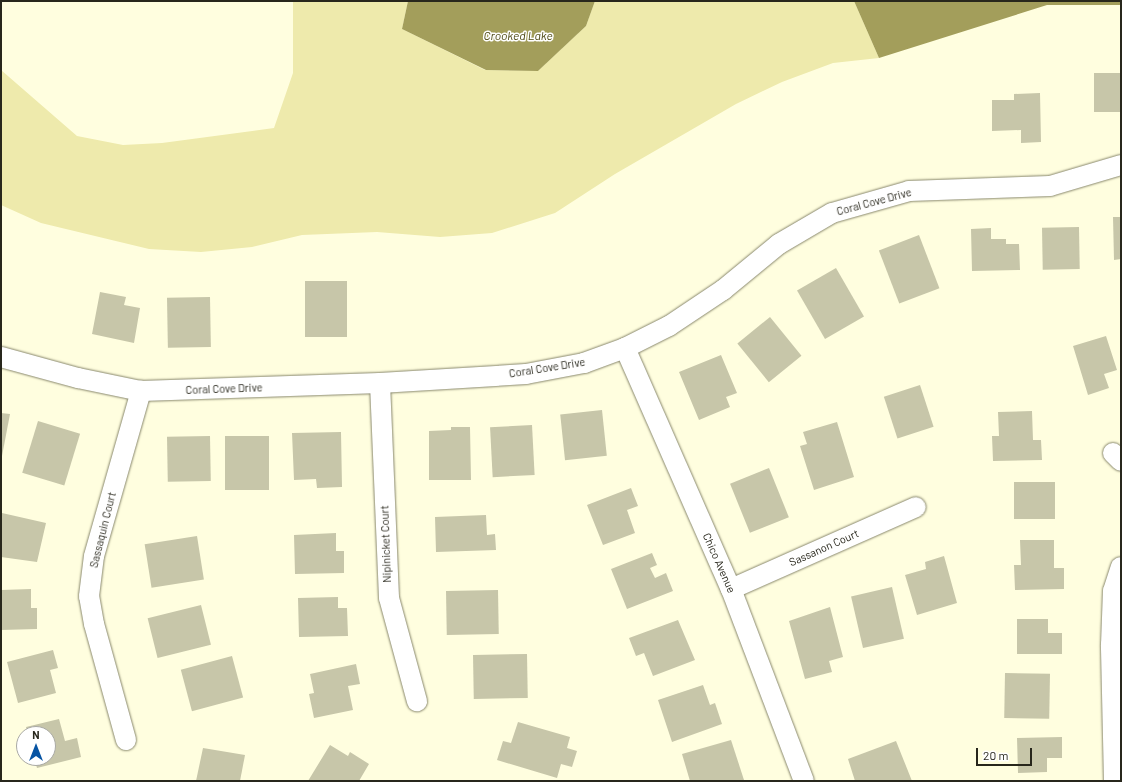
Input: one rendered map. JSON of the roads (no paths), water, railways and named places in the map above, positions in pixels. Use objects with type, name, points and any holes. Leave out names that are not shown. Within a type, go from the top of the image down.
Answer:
[{"type":"street","name":"Coral Cove Drive","points":[[1,357],[78,378],[142,391],[380,383],[526,374],[584,363],[625,348],[675,322],[723,290],[779,244],[832,213],[909,192],[1050,186],[1121,165]]},
{"type":"street","name":"Chico Avenue","points":[[625,348],[731,589],[804,781]]},
{"type":"street","name":"Nipinicket Court","points":[[380,383],[389,598],[417,701]]},
{"type":"street","name":"Sassaquin Court","points":[[126,740],[94,624],[89,596],[94,556],[142,391]]},
{"type":"street","name":"Sassanon Court","points":[[731,589],[916,507]]},
{"type":"street","points":[[1114,781],[1111,645],[1113,591],[1121,567]]},
{"type":"water","name":"Crooked Lake","points":[[408,1],[595,1],[586,26],[538,71],[486,70],[402,29]]},
{"type":"water","points":[[854,1],[1121,1],[1121,5],[1047,5],[879,58]]}]
